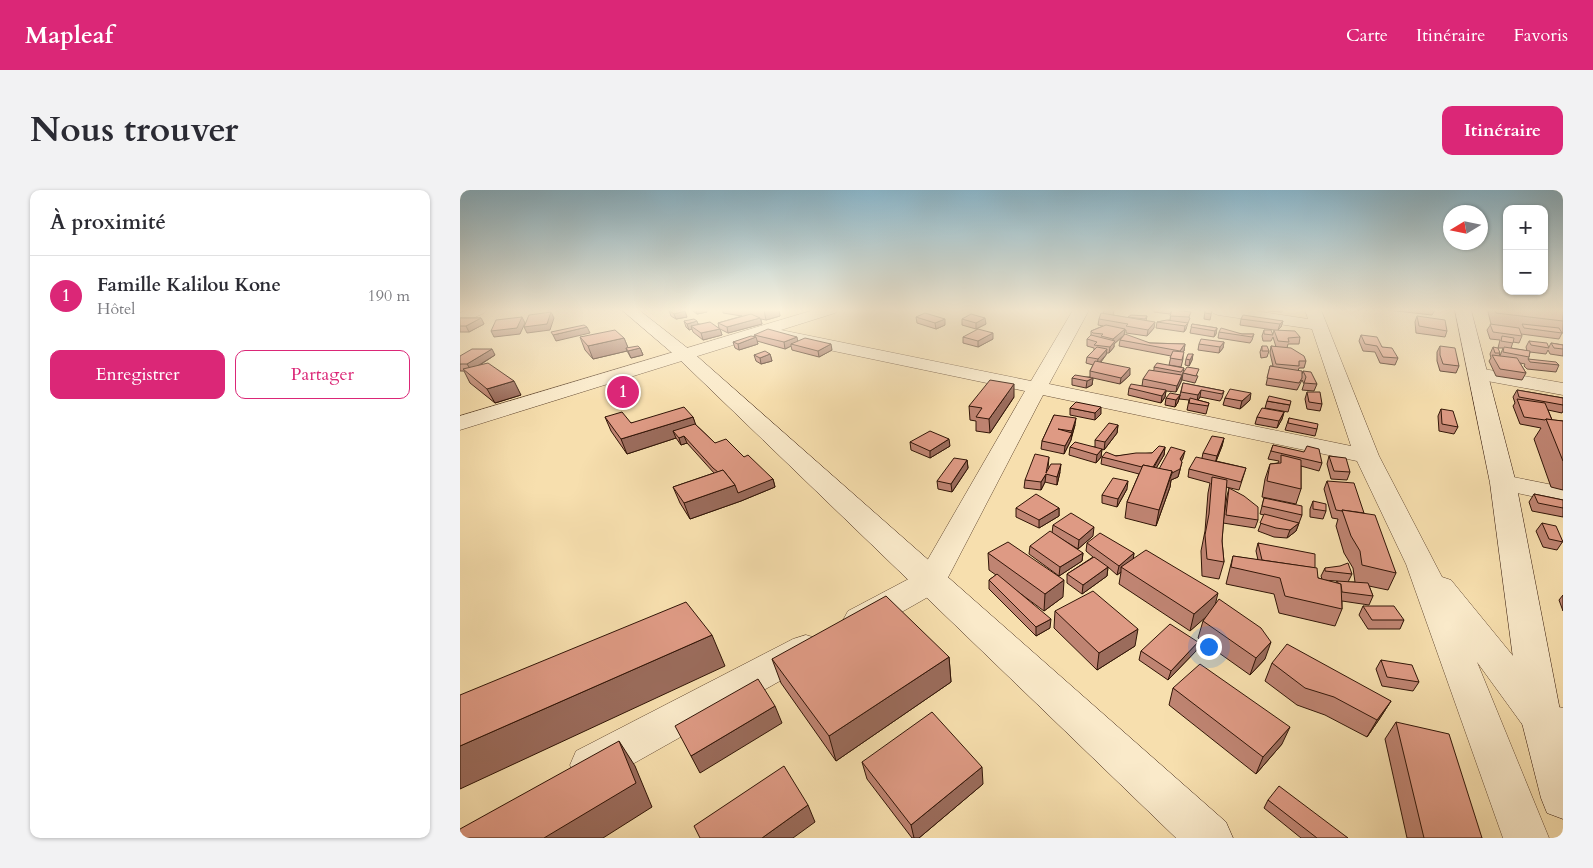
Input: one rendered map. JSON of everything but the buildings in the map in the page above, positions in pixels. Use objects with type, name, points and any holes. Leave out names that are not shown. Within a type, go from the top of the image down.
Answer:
[{"type":"street","points":[[667,340],[1210,838]]},
{"type":"street","points":[[460,423],[731,340]]},
{"type":"street","points":[[806,340],[1367,456]]},
{"type":"street","points":[[565,779],[931,581],[1064,340]]},
{"type":"street","points":[[1324,340],[1367,456],[1421,564],[1526,838]]},
{"type":"street","points":[[1470,340],[1503,483],[1552,723],[1563,798]]},
{"type":"street","points":[[1478,374],[1563,389]]},
{"type":"street","points":[[1503,483],[1563,495]]},
{"type":"street","points":[[1421,564],[1552,723]]},
{"type":"place","name":"Famille Kalilou Kone","points":[[623,392]]}]
